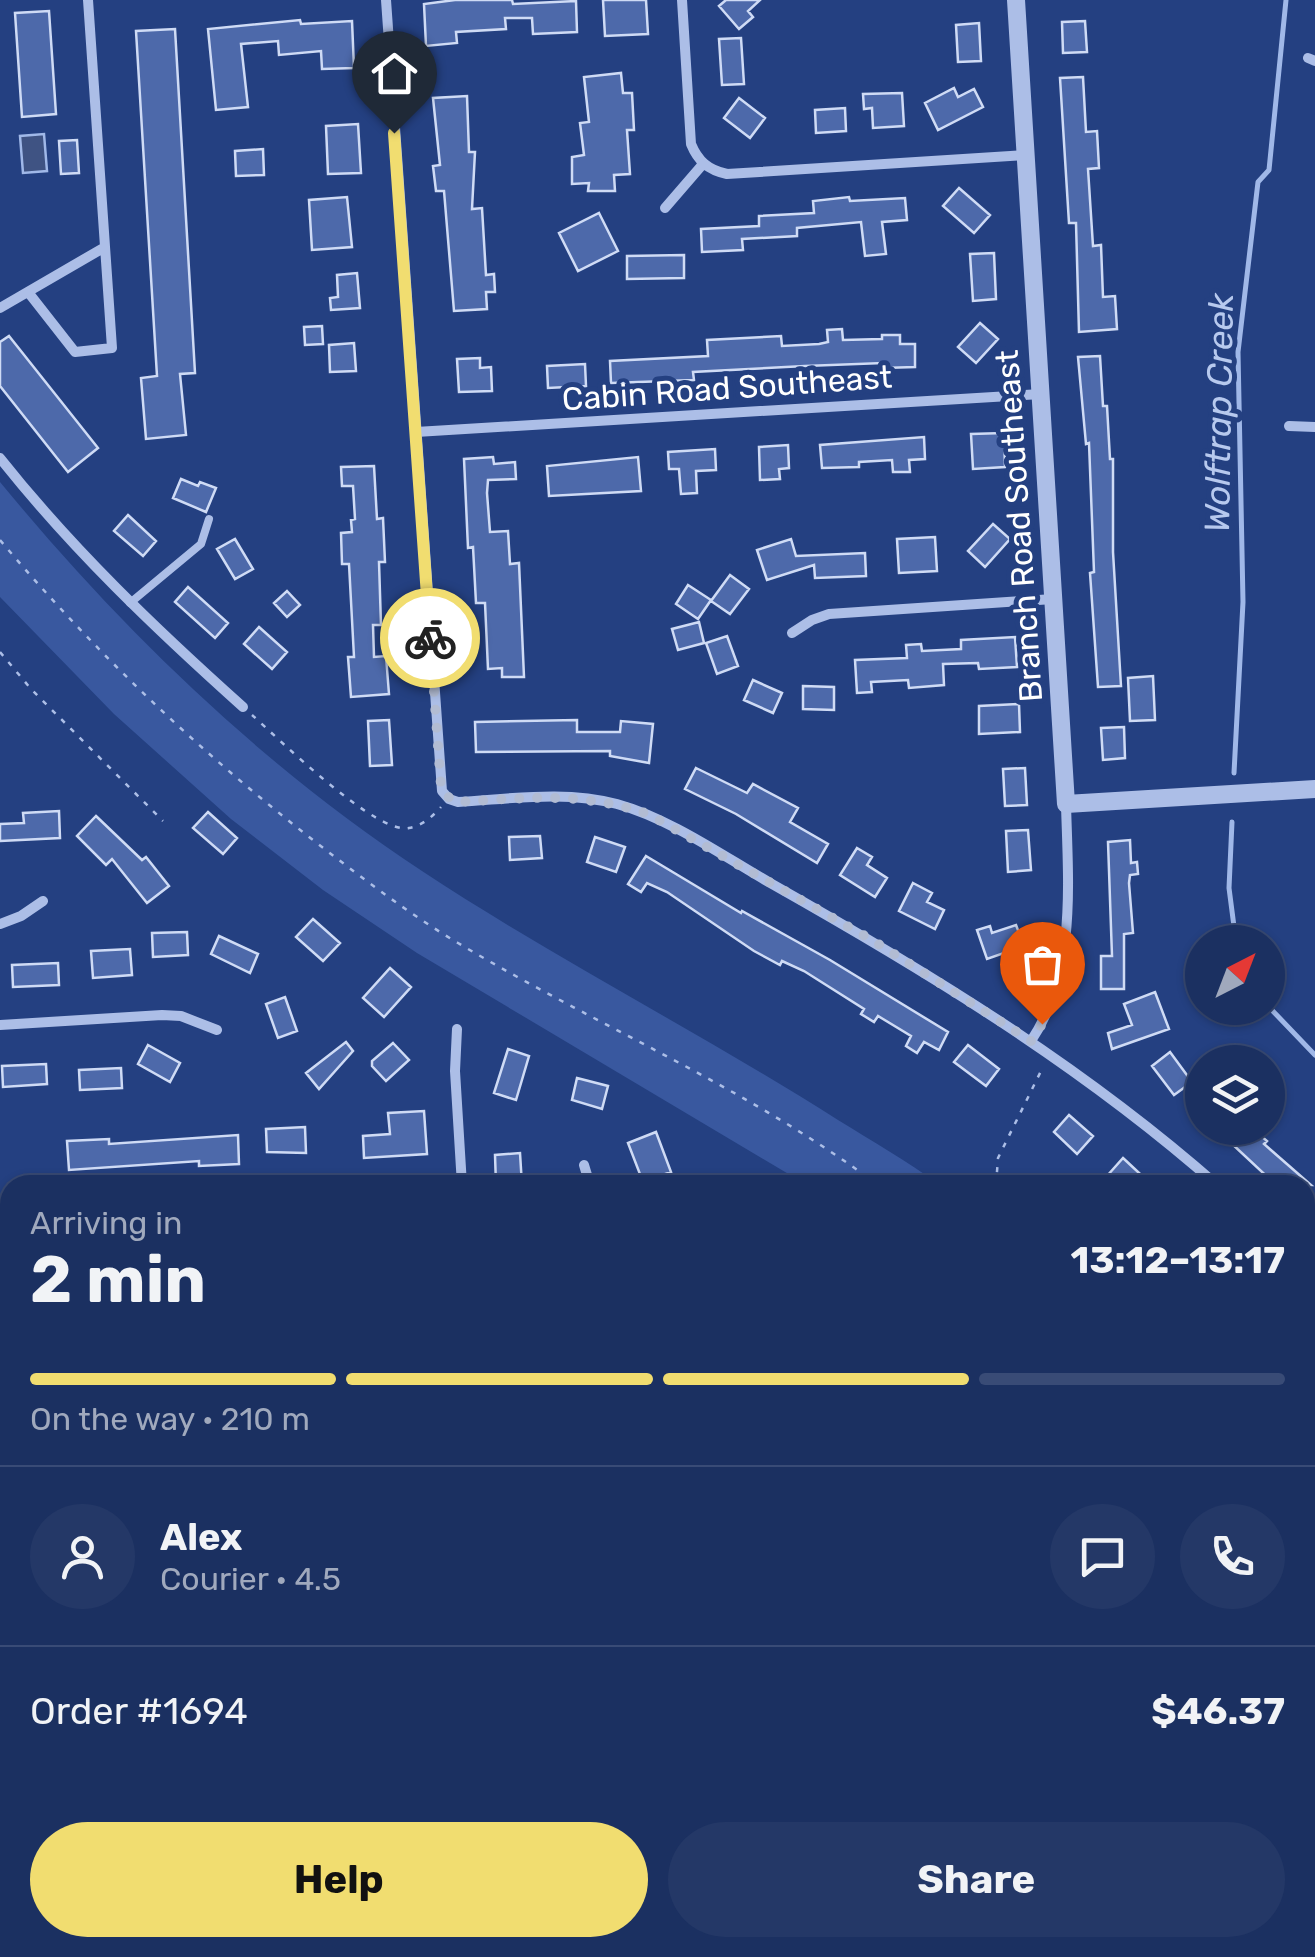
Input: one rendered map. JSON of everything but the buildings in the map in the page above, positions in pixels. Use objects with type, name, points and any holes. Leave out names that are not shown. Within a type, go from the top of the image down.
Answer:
[{"type":"street","points":[[28,292],[75,352],[112,348],[88,0]]},
{"type":"street","points":[[386,0],[441,786],[450,799],[458,802],[570,796],[648,814],[872,940],[1031,1041],[1205,1175]]},
{"type":"street","points":[[682,0],[691,144],[703,164],[727,174],[1026,155]]},
{"type":"street","name":"Branch Road Southeast","points":[[1016,0],[1069,890],[1065,940],[1051,1007],[1031,1041]]},
{"type":"street","points":[[664,208],[703,164]]},
{"type":"street","points":[[0,308],[105,246]]},
{"type":"street","name":"Cabin Road Southeast","points":[[416,432],[1041,394]]},
{"type":"street","points":[[1290,426],[1315,427]]},
{"type":"street","points":[[0,458],[70,542],[243,708]]},
{"type":"street","points":[[792,633],[829,614],[1054,600]]},
{"type":"street","points":[[1066,804],[1315,789]]},
{"type":"street","points":[[0,924],[43,901]]},
{"type":"street","points":[[0,1025],[162,1015],[182,1016],[217,1030]]},
{"type":"street","points":[[457,1029],[455,1071],[461,1175]]},
{"type":"street","points":[[584,1166],[587,1175]]},
{"type":"lane","points":[[130,603],[201,544],[209,519]]},
{"type":"path","points":[[0,540],[87,640],[141,694],[250,792],[337,858],[455,941],[556,1000],[754,1104],[864,1175]]},
{"type":"path","points":[[0,652],[31,689],[163,821]]},
{"type":"path","points":[[243,708],[382,824],[407,829],[431,818],[450,799]]},
{"type":"path","points":[[997,1175],[998,1158],[1042,1070]]},
{"type":"shaded area","points":[[44,134],[47,171],[23,173],[20,136]]},
{"type":"shaded area","points":[[0,482],[95,590],[196,692],[305,786],[363,830],[473,904],[786,1088],[925,1175],[790,1175],[417,953],[323,890],[231,819],[114,714],[0,597]]},
{"type":"waterway","name":"Wolftrap Creek","points":[[1234,773],[1243,602],[1238,352],[1258,182],[1269,170],[1286,0]]},
{"type":"waterway","name":"Wolftrap Creek","points":[[1232,822],[1229,888],[1234,925]]},
{"type":"waterway","name":"Wolftrap Creek","points":[[1285,1024],[1315,1055]]},
{"type":"way so far","points":[[430,638],[441,786],[450,799],[458,802],[570,796],[648,814],[872,940],[1031,1041],[1042,1024]]},
{"type":"route","points":[[394,133],[430,638]]}]
